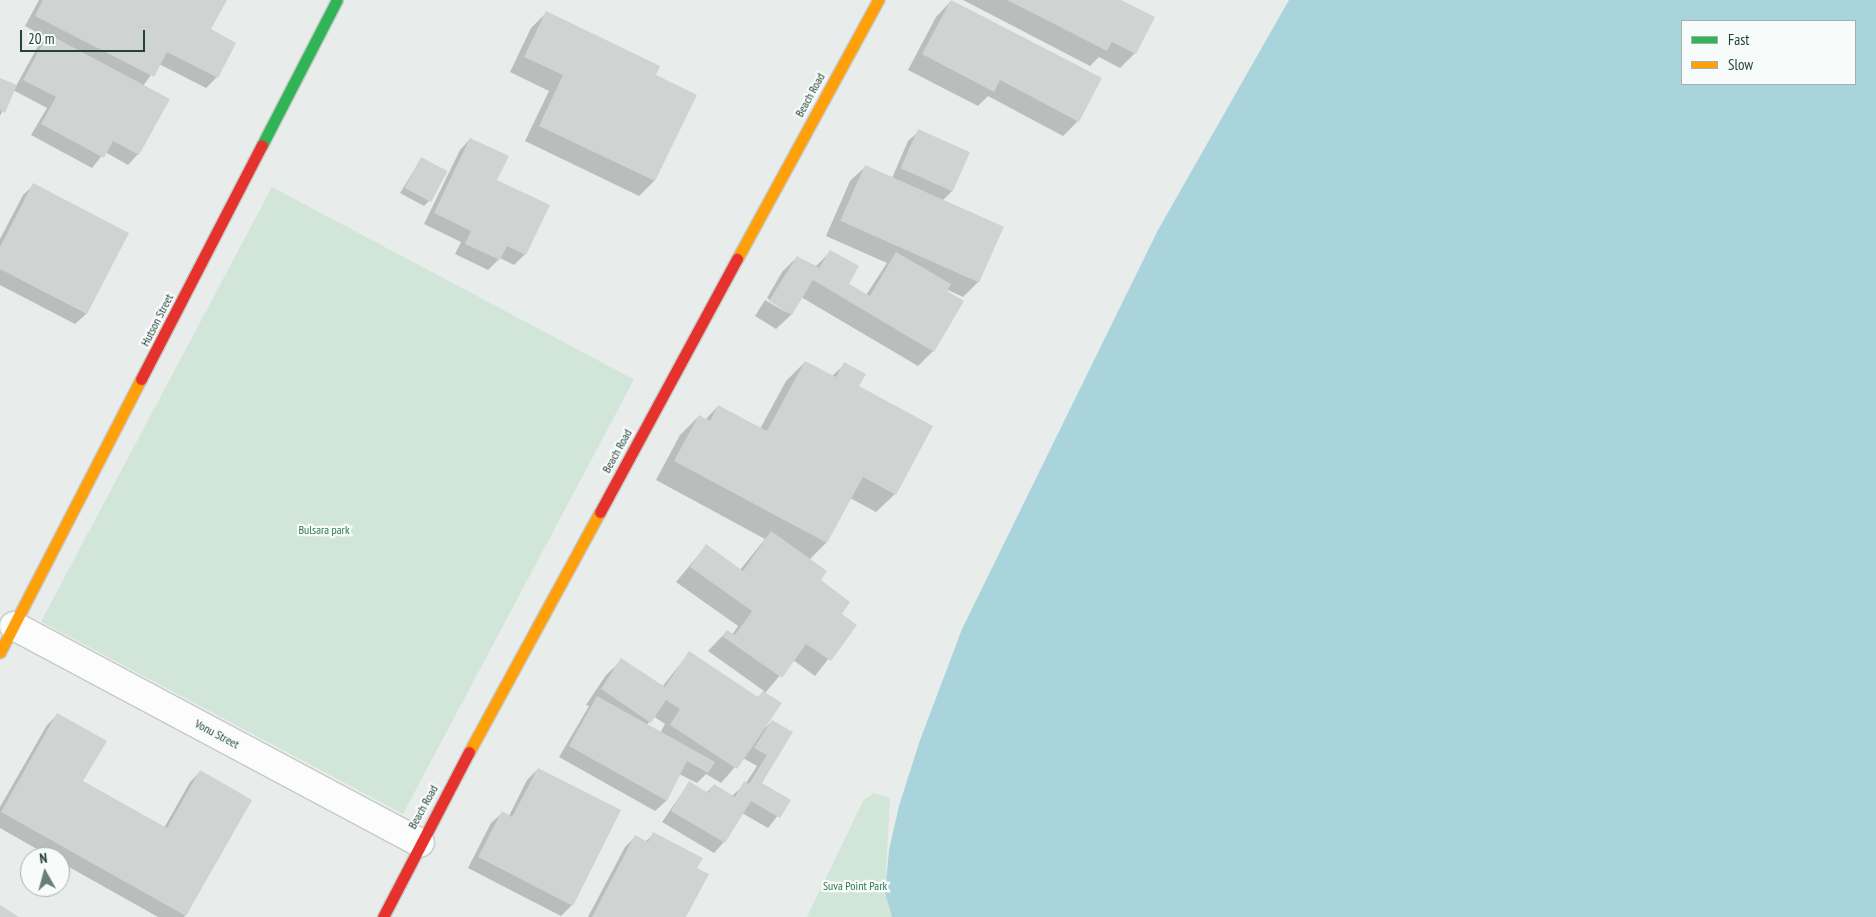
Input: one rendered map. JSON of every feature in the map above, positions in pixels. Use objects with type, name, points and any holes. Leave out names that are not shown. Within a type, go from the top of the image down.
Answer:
[{"type":"street","name":"Hutson Street","points":[[0,652],[337,0]]},
{"type":"street","name":"Beach Road","points":[[383,917],[420,843],[878,0]]},
{"type":"street","name":"Vonu Street","points":[[14,626],[420,843]]},
{"type":"green space","name":"Bulsara park","points":[[272,187],[634,379],[403,814],[41,621]]},
{"type":"green space","name":"Suva Point Park","points":[[874,793],[890,798],[885,892],[892,917],[807,917],[863,801]]},
{"type":"water","points":[[1289,0],[1876,0],[1876,917],[892,917],[885,893],[889,850],[899,806],[919,743],[962,629],[1158,230]]},
{"type":"building","points":[[43,0],[227,0],[211,29],[236,43],[218,78],[167,52],[154,77],[35,16]]},
{"type":"building","points":[[951,0],[1102,78],[1079,122],[1000,80],[994,92],[922,54]]},
{"type":"building","points":[[1007,0],[1121,0],[1155,17],[1136,54],[1112,42],[1107,51]]},
{"type":"building","points":[[546,11],[660,66],[656,75],[697,95],[655,181],[539,126],[563,75],[524,57]]},
{"type":"building","points":[[48,34],[170,99],[139,155],[113,141],[104,158],[41,124],[56,97],[23,80]]},
{"type":"building","points":[[0,78],[17,85],[5,113],[0,110]]},
{"type":"building","points":[[918,129],[970,152],[953,191],[901,168]]},
{"type":"building","points":[[470,138],[509,156],[497,180],[550,205],[526,255],[507,246],[500,260],[465,244],[471,231],[434,213]]},
{"type":"building","points":[[421,157],[447,171],[431,202],[405,188]]},
{"type":"building","points":[[865,165],[1004,227],[979,283],[840,221]]},
{"type":"building","points":[[33,183],[129,233],[87,314],[0,269],[0,247]]},
{"type":"building","points":[[830,250],[859,266],[849,284],[870,296],[896,252],[951,284],[947,291],[964,301],[934,352],[813,280],[792,315],[769,301],[797,256],[819,268]]},
{"type":"building","points":[[805,361],[836,377],[844,362],[866,374],[859,386],[933,426],[896,495],[863,477],[827,543],[674,461],[699,415],[710,421],[718,405],[767,431]]},
{"type":"building","points":[[771,531],[827,571],[821,580],[850,602],[842,614],[857,625],[831,661],[806,644],[782,678],[722,636],[727,630],[735,635],[752,611],[690,567],[706,544],[743,571]]},
{"type":"building","points":[[689,651],[758,697],[763,691],[782,703],[737,769],[670,725],[680,709],[666,700],[651,723],[601,689],[621,658],[665,687]]},
{"type":"building","points":[[597,696],[715,762],[708,773],[687,761],[667,801],[569,746]]},
{"type":"building","points":[[57,713],[107,741],[83,781],[167,828],[200,770],[252,800],[186,916],[70,851],[70,847],[63,847],[1,812]]},
{"type":"building","points":[[772,720],[793,732],[762,783],[791,800],[780,818],[751,801],[725,843],[671,811],[689,781],[708,793],[714,784],[735,797],[744,781],[749,784],[767,755],[754,748]]},
{"type":"building","points":[[538,768],[621,810],[573,906],[478,857],[502,811],[512,817]]},
{"type":"building","points":[[653,832],[703,858],[697,868],[709,874],[686,917],[592,917],[635,835],[648,842]]},
{"type":"building","points":[[0,905],[19,917],[0,917]]},
{"type":"traffic: fast","points":[[262,145],[337,0]]},
{"type":"traffic: slow","points":[[737,259],[878,0]]},
{"type":"traffic: slow","points":[[0,652],[141,379]]},
{"type":"traffic: slow","points":[[469,752],[600,512]]},
{"type":"traffic: jam","points":[[141,379],[262,145]]},
{"type":"traffic: jam","points":[[600,512],[737,259]]},
{"type":"traffic: jam","points":[[383,917],[469,752]]}]
